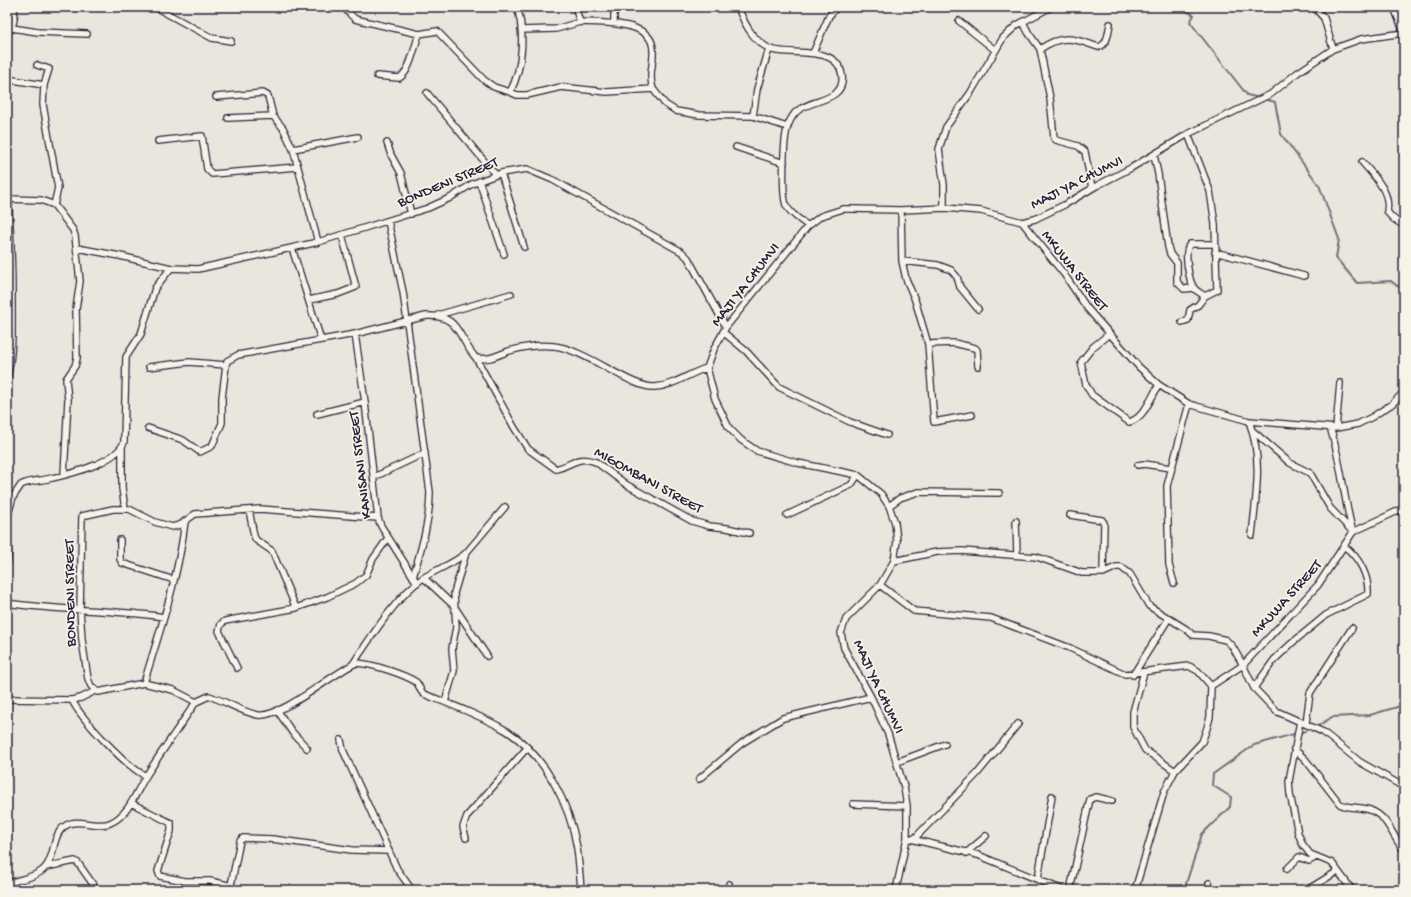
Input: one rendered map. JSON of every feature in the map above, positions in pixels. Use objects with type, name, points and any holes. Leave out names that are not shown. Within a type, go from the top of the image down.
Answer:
[{"type":"street","points":[[7,34],[12,28],[15,18],[14,7]]},
{"type":"street","points":[[155,7],[212,38],[231,41]]},
{"type":"street","points":[[343,7],[355,19],[419,34],[437,31],[484,80],[494,87],[517,95],[527,95],[561,87],[607,92],[653,89]]},
{"type":"street","points":[[510,92],[520,56],[521,30],[517,7]]},
{"type":"street","points":[[575,7],[580,22]]},
{"type":"street","points":[[614,7],[614,23]]},
{"type":"street","points":[[738,7],[744,21],[755,38],[769,49],[813,53],[828,56],[837,64],[842,75],[842,85],[839,91],[834,95],[806,104],[799,110],[787,127],[784,163],[784,195],[786,206],[808,226]]},
{"type":"street","points":[[813,53],[829,16],[837,7]]},
{"type":"street","points":[[944,208],[944,185],[939,150],[946,127],[971,92],[994,50],[1011,30],[1051,7]]},
{"type":"street","points":[[1314,7],[1324,18],[1333,49]]},
{"type":"street","points":[[1394,7],[1404,33]]},
{"type":"street","points":[[1397,15],[1404,8]]},
{"type":"street","points":[[959,21],[994,50]]},
{"type":"street","points":[[521,30],[556,28],[580,22],[614,23],[635,28],[647,35],[652,41],[653,50],[650,77],[653,89],[665,104],[676,111],[699,115],[753,116],[787,127]]},
{"type":"street","points":[[1023,22],[1040,49],[1041,63],[1050,98],[1054,138],[1056,140],[1078,146],[1085,152],[1092,188]]},
{"type":"street","points":[[1040,49],[1054,41],[1069,38],[1098,47],[1102,46],[1105,44],[1110,24]]},
{"type":"street","points":[[12,28],[38,32],[87,34]]},
{"type":"street","name":"MAJI YA CHUMVI","points":[[896,890],[907,838],[907,806],[897,762],[888,734],[871,697],[844,648],[840,633],[846,619],[880,585],[894,561],[897,540],[895,523],[889,506],[880,494],[858,475],[798,463],[757,451],[741,440],[729,428],[715,399],[707,368],[725,329],[808,226],[821,216],[843,209],[901,210],[944,208],[981,211],[1022,222],[1047,214],[1154,155],[1188,134],[1271,94],[1297,73],[1333,49],[1361,39],[1404,33]]},
{"type":"street","points":[[377,76],[399,78],[402,76],[407,69],[419,34]]},
{"type":"street","points":[[753,116],[756,89],[769,49]]},
{"type":"street","points":[[37,65],[49,69],[44,85],[43,105],[58,188],[54,205]]},
{"type":"street","points":[[7,79],[44,85]]},
{"type":"street","points":[[427,93],[498,174],[524,247]]},
{"type":"street","points":[[216,97],[240,94],[266,94],[273,116],[283,128],[293,149],[318,242]]},
{"type":"street","points":[[228,118],[273,116]]},
{"type":"street","points":[[1182,322],[1188,320],[1190,310],[1198,305],[1205,296],[1217,290],[1215,224],[1210,191],[1188,134]]},
{"type":"street","points":[[158,141],[202,136],[207,169],[212,174],[297,166]]},
{"type":"street","points":[[293,149],[358,137]]},
{"type":"street","points":[[387,143],[400,173],[411,214]]},
{"type":"street","points":[[736,147],[784,163]]},
{"type":"street","points":[[1154,155],[1168,247],[1170,254],[1177,263],[1177,282],[1184,289],[1194,288]]},
{"type":"street","points":[[1362,162],[1381,185],[1388,202],[1388,214],[1404,225]]},
{"type":"street","name":"BONDENI STREET","points":[[76,248],[120,256],[171,268],[198,269],[318,242],[411,214],[450,198],[479,181],[498,174],[526,169],[542,174],[682,252],[690,262],[725,329]]},
{"type":"street","points":[[479,181],[504,254]]},
{"type":"street","points":[[7,188],[12,250],[12,358],[7,378]]},
{"type":"street","points":[[8,199],[41,200],[54,205],[73,230],[80,281],[76,309],[78,358],[66,379],[68,400],[64,475]]},
{"type":"street","points":[[901,210],[902,261],[906,279],[915,300],[928,344],[934,422],[972,415]]},
{"type":"street","points":[[388,221],[403,292],[425,453],[430,505],[413,577]]},
{"type":"street","name":"MKUWA STREET","points":[[1022,222],[1064,274],[1087,308],[1139,367],[1159,385],[1189,404],[1249,421],[1333,428],[1358,424],[1372,417],[1392,404],[1404,392]]},
{"type":"street","points":[[309,300],[338,294],[356,286],[342,235]]},
{"type":"street","points":[[1205,296],[1194,288],[1186,262],[1188,246],[1190,244],[1215,244]]},
{"type":"street","points":[[292,248],[321,340]]},
{"type":"street","points":[[1215,252],[1304,276]]},
{"type":"street","points":[[902,261],[938,265],[951,270],[957,277],[960,287],[978,309]]},
{"type":"street","points":[[171,268],[155,288],[141,334],[126,357],[125,429],[122,448],[122,488],[125,509],[132,510],[155,522],[169,527],[177,526],[195,514],[260,509],[378,518]]},
{"type":"street","points":[[148,428],[183,440],[200,452],[210,448],[222,423],[222,398],[226,365],[227,362],[238,355],[355,334],[426,316],[438,315],[511,294]]},
{"type":"street","points":[[438,315],[446,318],[454,324],[476,358],[489,358],[529,346],[555,346],[566,348],[629,378],[654,387],[670,384],[694,372],[707,368]]},
{"type":"street","points":[[725,329],[779,387],[850,422],[887,435]]},
{"type":"street","name":"KANISANI STREET","points":[[355,334],[365,402],[378,518],[388,538],[417,583]]},
{"type":"street","name":"MKUWA STREET","points":[[1109,334],[1093,346],[1081,362],[1086,384],[1092,395],[1129,422],[1136,421],[1159,385]]},
{"type":"street","points":[[928,344],[954,343],[974,348],[977,350],[978,366]]},
{"type":"street","name":"MIGOMBANI STREET","points":[[476,358],[514,427],[528,449],[543,461],[556,469],[579,459],[586,459],[596,462],[650,498],[692,521],[709,526],[749,533]]},
{"type":"street","points":[[149,367],[189,362],[226,365]]},
{"type":"street","points":[[1340,383],[1333,428],[1348,514],[1353,532]]},
{"type":"street","points":[[317,414],[365,402]]},
{"type":"street","points":[[1174,583],[1169,565],[1167,486],[1189,404]]},
{"type":"street","points":[[1249,421],[1254,432],[1258,450],[1252,535]]},
{"type":"street","points":[[1254,432],[1290,463],[1310,473],[1330,508],[1353,532]]},
{"type":"street","points":[[7,518],[13,497],[21,485],[26,482],[64,475],[100,462],[122,448]]},
{"type":"street","points":[[374,477],[425,453]]},
{"type":"street","points":[[1138,465],[1144,464],[1171,468]]},
{"type":"street","points":[[787,515],[851,485],[858,475]]},
{"type":"street","points":[[889,506],[900,498],[918,492],[999,493]]},
{"type":"street","points":[[46,867],[59,832],[65,826],[81,823],[91,825],[108,824],[121,814],[131,803],[146,776],[196,702],[209,696],[247,712],[262,715],[277,710],[317,688],[353,664],[388,615],[417,583],[458,560],[466,553],[505,507]]},
{"type":"street","points":[[1353,532],[1404,508]]},
{"type":"street","name":"BONDENI STREET","points":[[95,691],[91,686],[87,674],[82,640],[80,609],[83,516],[125,509]]},
{"type":"street","points":[[249,510],[254,536],[256,540],[272,551],[296,608]]},
{"type":"street","points":[[1070,515],[1079,518],[1102,520],[1104,523],[1103,573]]},
{"type":"street","points":[[144,683],[174,580],[183,544],[185,521]]},
{"type":"street","points":[[1016,521],[1017,555]]},
{"type":"street","points":[[7,531],[7,563]]},
{"type":"street","name":"MKUWA STREET","points":[[1211,686],[1243,665],[1318,584],[1353,532]]},
{"type":"street","points":[[237,668],[219,631],[225,621],[296,608],[327,597],[363,579],[373,559],[388,538]]},
{"type":"street","points":[[120,540],[120,559],[122,563],[174,580]]},
{"type":"street","points":[[1254,688],[1274,660],[1292,643],[1326,616],[1368,594],[1367,582],[1359,560],[1344,546]]},
{"type":"street","points":[[894,561],[937,552],[979,552],[1037,557],[1082,573],[1103,573],[1116,567],[1126,569],[1135,582],[1145,602],[1193,636],[1209,636],[1226,640],[1232,646],[1254,688],[1276,710],[1303,722],[1336,741],[1360,762],[1404,788]]},
{"type":"street","points":[[445,702],[454,670],[452,648],[456,627],[454,593],[466,553]]},
{"type":"street","points":[[424,578],[454,606],[487,656]]},
{"type":"street","points":[[880,585],[914,612],[991,618],[1070,648],[1120,672],[1133,674],[1189,666],[1198,671],[1211,686],[1210,717],[1202,742],[1175,771],[1164,792],[1135,890]]},
{"type":"street","points":[[7,603],[41,608],[127,611],[164,617]]},
{"type":"street","points":[[1133,674],[1169,618]]},
{"type":"street","points":[[1352,628],[1311,690],[1294,749],[1289,781],[1290,794],[1300,839],[1310,854],[1332,863],[1352,890]]},
{"type":"street","points":[[353,664],[366,664],[395,673],[415,682],[423,693],[508,732],[527,748],[550,777],[569,817],[577,848],[582,890]]},
{"type":"street","points":[[1144,672],[1132,712],[1133,727],[1145,750],[1175,771]]},
{"type":"street","points":[[7,699],[72,700],[81,698],[95,691],[144,683],[173,690],[196,702]]},
{"type":"street","points":[[699,779],[742,743],[783,718],[871,697]]},
{"type":"street","points":[[72,700],[76,710],[90,726],[135,771],[146,776]]},
{"type":"street","points":[[277,710],[292,732],[307,748]]},
{"type":"street","points":[[914,839],[977,774],[1018,724]]},
{"type":"street","points":[[341,740],[343,750],[397,869],[412,890]]},
{"type":"street","points":[[897,762],[945,744]]},
{"type":"street","points":[[466,838],[463,827],[467,816],[527,748]]},
{"type":"street","points":[[1294,749],[1305,759],[1340,804],[1370,810],[1378,814],[1389,825],[1396,840],[1404,850]]},
{"type":"street","points":[[1038,878],[1052,796]]},
{"type":"street","points":[[1070,890],[1090,799],[1096,797],[1112,800]]},
{"type":"street","points":[[131,803],[171,823],[171,831],[159,875],[184,881],[210,881],[231,888],[240,841],[243,838],[272,839],[352,850],[389,852]]},
{"type":"street","points":[[853,804],[907,806]]},
{"type":"street","points":[[966,852],[986,836]]},
{"type":"street","points":[[907,838],[978,855],[1038,878],[1063,890]]},
{"type":"street","points":[[1287,869],[1299,857],[1309,861],[1316,857]]},
{"type":"street","points":[[8,882],[40,872],[46,867],[75,861],[97,890]]},
{"type":"street","points":[[1307,890],[1338,871]]},
{"type":"street","points":[[1210,883],[1210,890]]},
{"type":"waterway","points":[[1179,7],[1194,15],[1190,22],[1247,95],[1260,98]]},
{"type":"waterway","points":[[1264,99],[1275,102],[1281,134],[1319,185],[1339,239],[1336,258],[1357,283],[1391,281],[1404,291]]},
{"type":"waterway","points":[[1318,726],[1332,717],[1370,715],[1404,705]]},
{"type":"waterway","points":[[1184,890],[1202,834],[1230,807],[1231,797],[1212,785],[1213,774],[1254,745],[1305,731]]}]
